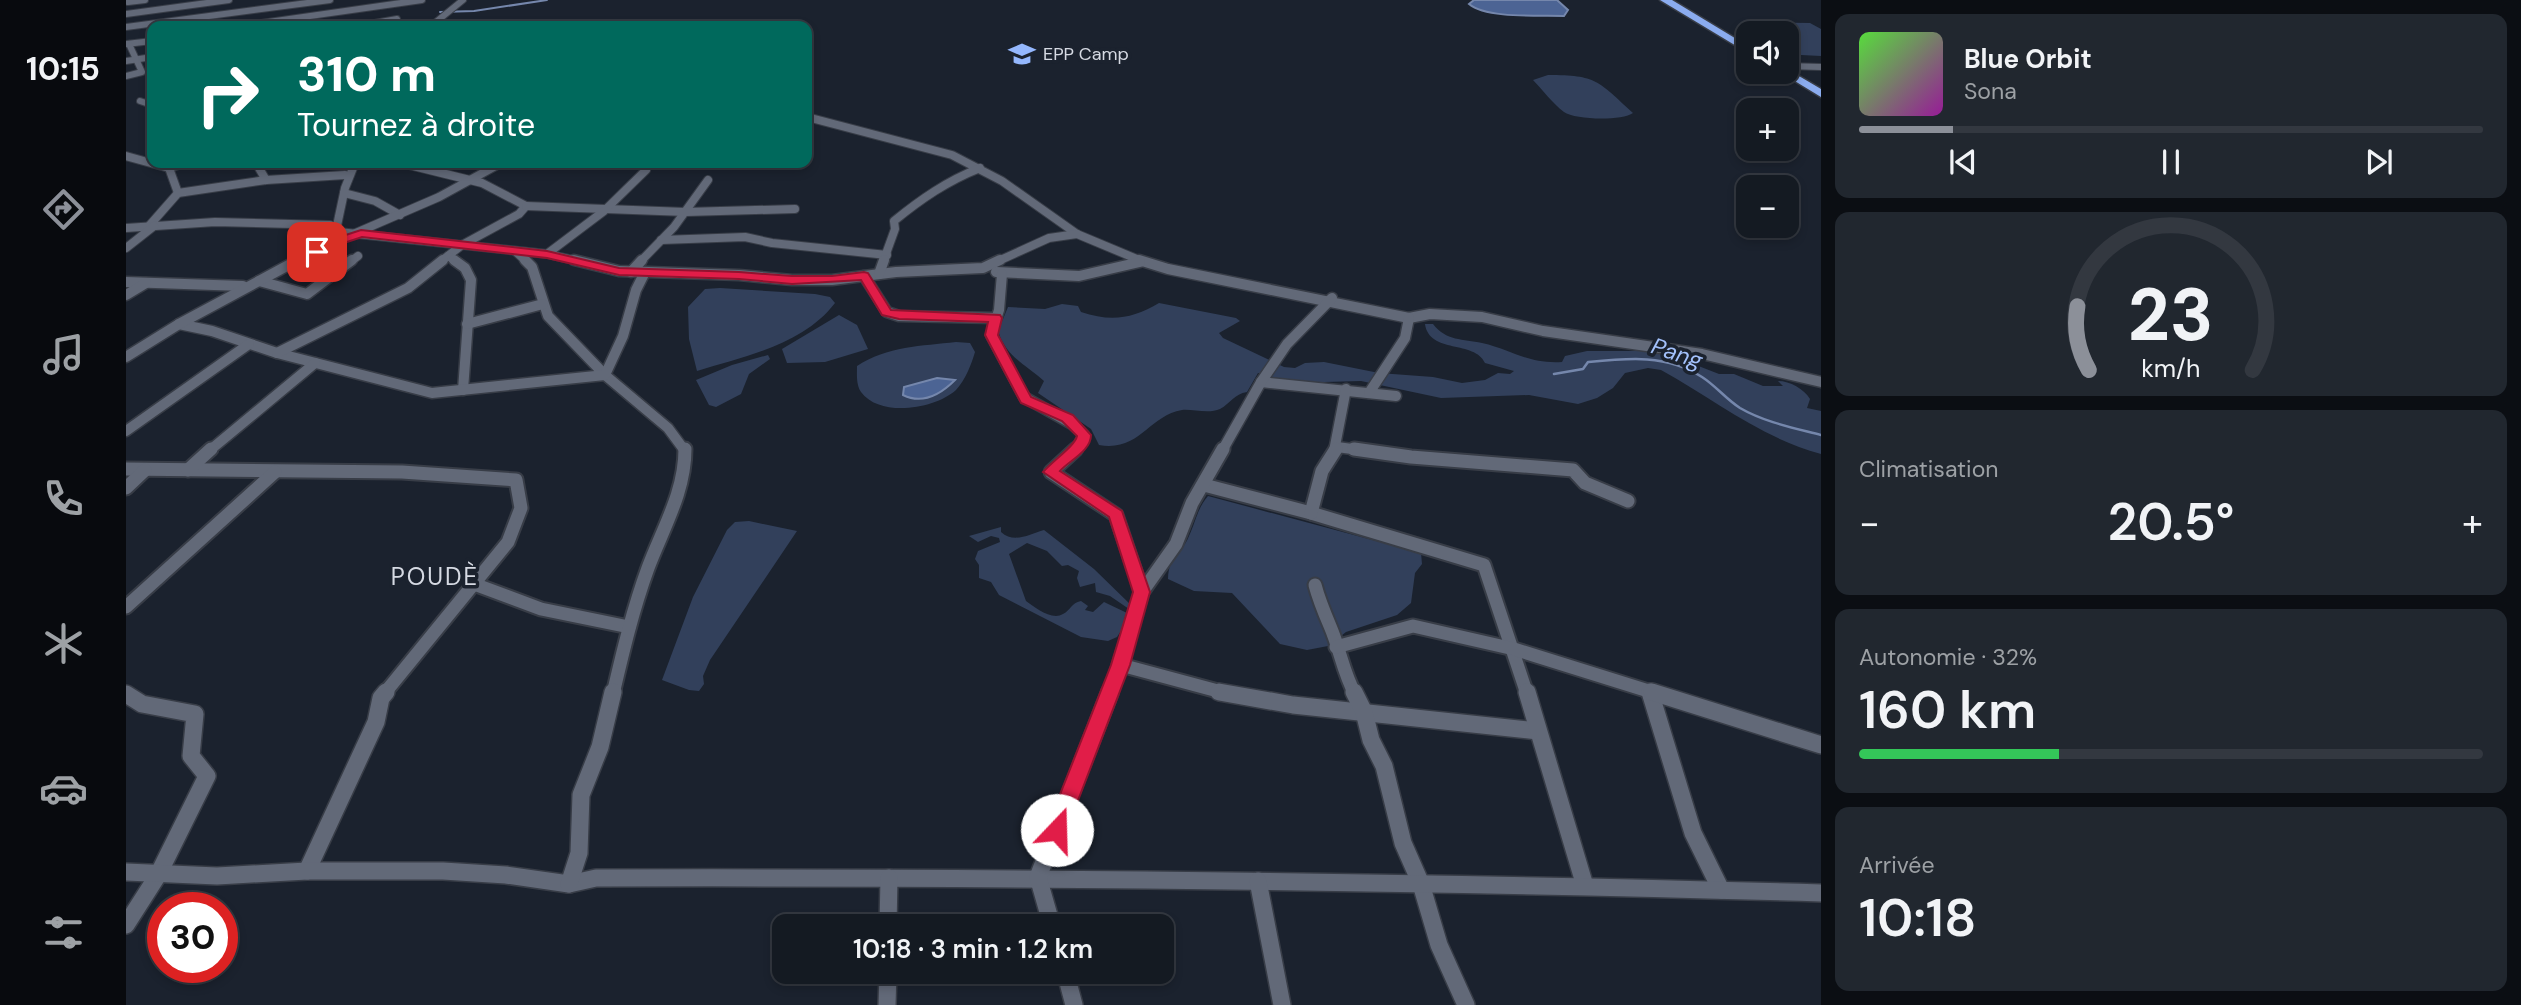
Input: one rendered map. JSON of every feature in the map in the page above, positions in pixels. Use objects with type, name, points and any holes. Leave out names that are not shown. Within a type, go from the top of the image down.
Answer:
[{"type":"highway","points":[[1665,0],[1736,43]]},
{"type":"highway","points":[[1799,81],[1821,94]]},
{"type":"street","points":[[128,2],[145,0]]},
{"type":"street","points":[[126,13],[231,0],[226,21]]},
{"type":"street","points":[[174,21],[330,0]]},
{"type":"street","points":[[375,0],[380,8],[397,19],[386,21]]},
{"type":"street","points":[[279,21],[422,0]]},
{"type":"street","points":[[296,21],[430,0]]},
{"type":"street","points":[[435,21],[461,0]]},
{"type":"street","points":[[126,27],[147,24]]},
{"type":"street","points":[[126,76],[142,72],[127,44],[147,41]]},
{"type":"street","points":[[126,61],[147,58]]},
{"type":"street","points":[[1799,66],[1821,68]]},
{"type":"street","points":[[140,101],[147,103]]},
{"type":"street","points":[[812,118],[953,155],[980,168],[1031,200],[1077,234],[1143,262],[1168,269],[1409,318],[1430,314],[1482,317],[1543,331],[1702,354],[1821,382]]},
{"type":"street","points":[[126,156],[147,161]]},
{"type":"street","points":[[169,168],[178,193]]},
{"type":"street","points":[[259,168],[266,180]]},
{"type":"street","points":[[126,355],[243,286],[312,250],[332,229],[347,168]]},
{"type":"street","points":[[325,246],[353,168]]},
{"type":"street","points":[[424,168],[503,189],[526,206],[686,212],[795,209]]},
{"type":"street","points":[[126,355],[325,246],[400,215],[492,168]]},
{"type":"street","points":[[879,274],[895,229],[894,222],[924,197],[955,178],[980,168]]},
{"type":"street","points":[[547,254],[604,211],[646,170]]},
{"type":"street","points":[[126,248],[152,226],[178,193],[266,180],[345,175]]},
{"type":"street","points":[[631,272],[686,212],[708,180]]},
{"type":"street","points":[[345,193],[375,201],[400,215]]},
{"type":"street","points":[[277,353],[408,288],[462,245],[519,214],[526,206]]},
{"type":"street","points":[[126,228],[215,222],[332,229],[547,254],[599,268],[631,272],[739,275],[792,280],[832,280],[879,274],[983,268],[1002,274],[1022,272],[1079,276],[1143,262]]},
{"type":"street","points":[[983,268],[1049,238],[1077,234]]},
{"type":"street","points":[[661,240],[745,237],[772,243],[887,255]]},
{"type":"street","points":[[515,251],[532,267],[548,316],[605,375],[668,428],[685,449],[685,469],[679,493],[628,627],[600,747],[581,794],[579,853],[569,884]]},
{"type":"street","points":[[259,281],[307,294],[358,256]]},
{"type":"street","points":[[448,256],[465,268],[471,279],[463,390]]},
{"type":"street","points":[[605,375],[623,337],[636,290],[645,272]]},
{"type":"street","points":[[1002,274],[999,310],[991,335],[1026,400],[1068,418],[1084,435],[1084,441],[1077,449],[1064,457],[1051,472],[1116,515],[1142,592]]},
{"type":"street","points":[[864,276],[887,312],[899,316],[995,318]]},
{"type":"street","points":[[126,282],[243,286]]},
{"type":"street","points":[[126,295],[146,282]]},
{"type":"street","points":[[1049,914],[1038,877],[1121,665],[1142,592],[1176,544],[1192,503],[1261,382],[1287,344],[1331,300]]},
{"type":"street","points":[[467,324],[542,304]]},
{"type":"street","points":[[1369,393],[1375,378],[1400,346],[1409,326],[1409,318]]},
{"type":"street","points":[[179,324],[422,391],[463,390],[605,375]]},
{"type":"street","points":[[126,431],[249,344]]},
{"type":"street","points":[[188,470],[236,426],[315,363]]},
{"type":"street","points":[[1261,382],[1396,396]]},
{"type":"street","points":[[1311,513],[1322,471],[1337,447],[1346,390]]},
{"type":"street","points":[[1337,447],[1411,457],[1573,470],[1586,483],[1628,501]]},
{"type":"street","points":[[126,469],[402,472],[516,480],[521,508],[508,542],[380,698],[376,722],[307,871]]},
{"type":"street","points":[[126,488],[145,470]]},
{"type":"street","points":[[126,607],[275,472]]},
{"type":"street","points":[[1204,485],[1311,513],[1484,565],[1514,649],[1585,886]]},
{"type":"street","points":[[474,584],[541,609],[628,627]]},
{"type":"street","points":[[1315,585],[1321,610],[1330,625],[1346,677],[1364,712],[1371,740],[1384,766],[1403,843],[1421,884],[1439,945],[1466,1005]]},
{"type":"street","points":[[1336,647],[1413,626],[1514,649],[1821,745]]},
{"type":"street","points":[[1121,665],[1213,691],[1293,705],[1538,731]]},
{"type":"street","points":[[1650,692],[1693,833],[1721,890]]},
{"type":"street","points":[[126,694],[132,701],[156,709],[185,710],[195,714],[191,756],[206,776],[158,875],[126,925]]},
{"type":"street","points":[[126,872],[217,876],[307,871],[443,872],[569,884],[596,878],[1038,877],[1585,886],[1821,893]]},
{"type":"street","points":[[888,914],[889,878]]},
{"type":"street","points":[[1258,881],[1282,1005]]},
{"type":"street","points":[[887,1005],[888,984]]},
{"type":"street","points":[[1068,984],[1074,1005]]},
{"type":"shaded area","points":[[1474,0],[1557,0],[1568,10],[1564,16],[1501,14],[1477,9],[1469,4]]},
{"type":"shaded area","points":[[1799,23],[1810,23],[1821,29],[1821,56],[1801,55]]},
{"type":"shaded area","points":[[1548,75],[1577,76],[1596,82],[1633,113],[1609,118],[1570,115],[1556,105],[1533,80]]},
{"type":"shaded area","points":[[705,289],[815,294],[830,297],[835,303],[807,329],[790,339],[753,354],[697,371],[689,339],[688,307]]},
{"type":"shaded area","points":[[1159,303],[1236,318],[1240,321],[1219,333],[1223,338],[1284,367],[1295,368],[1305,363],[1324,362],[1379,373],[1433,377],[1462,383],[1485,380],[1498,373],[1510,374],[1514,371],[1485,363],[1472,351],[1435,340],[1428,333],[1425,324],[1433,324],[1443,334],[1455,338],[1493,346],[1539,361],[1562,362],[1565,356],[1587,351],[1660,351],[1719,374],[1734,374],[1763,386],[1783,386],[1778,381],[1796,386],[1810,399],[1807,408],[1821,411],[1821,454],[1778,438],[1661,370],[1648,368],[1625,373],[1613,388],[1597,398],[1578,404],[1529,395],[1441,398],[1361,381],[1288,383],[1258,373],[1247,392],[1220,409],[1182,410],[1160,419],[1134,439],[1113,446],[1099,445],[1091,429],[1038,393],[1044,381],[1011,354],[998,331],[1008,307],[1045,309],[1062,304],[1078,306],[1081,312],[1112,318],[1140,313]]},
{"type":"shaded area","points":[[839,315],[857,325],[868,349],[825,362],[787,363],[782,349]]},
{"type":"shaded area","points":[[970,343],[975,352],[963,381],[947,397],[922,406],[894,408],[870,400],[859,389],[857,366],[868,359],[905,348]]},
{"type":"shaded area","points":[[768,355],[770,359],[749,374],[741,394],[716,407],[709,405],[696,380],[732,365]]},
{"type":"shaded area","points":[[937,378],[955,380],[932,396],[918,399],[903,395],[904,387]]},
{"type":"shaded area","points":[[1208,496],[1421,553],[1422,564],[1415,573],[1411,603],[1397,615],[1346,632],[1328,646],[1307,650],[1280,644],[1232,593],[1194,591],[1168,579],[1173,560],[1186,543],[1199,510]]},
{"type":"shaded area","points":[[749,521],[797,531],[710,660],[703,676],[704,684],[699,691],[662,680],[693,597],[727,530],[735,522]]},
{"type":"shaded area","points":[[1001,527],[1001,532],[1006,536],[1017,538],[1044,530],[1094,569],[1133,607],[1129,609],[1110,596],[1096,592],[1095,583],[1080,587],[1077,578],[1079,571],[1068,565],[1062,566],[1047,551],[1027,543],[1009,554],[1026,601],[1054,616],[1063,614],[1081,601],[1088,606],[1085,610],[1093,612],[1104,602],[1127,613],[1124,619],[1126,623],[1117,637],[1108,641],[1081,637],[999,595],[991,582],[979,578],[979,565],[975,559],[978,551],[1000,542],[999,538],[991,536],[978,542],[969,536]]},
{"type":"waterway","points":[[440,12],[474,11],[547,0]]},
{"type":"waterway","name":"Pang","points":[[1554,374],[1583,369],[1588,362],[1647,359],[1675,364],[1702,377],[1749,413],[1821,435]]},
{"type":"place","name":"EPP Camp","points":[[1022,54]]},
{"type":"district","name":"POUDÈ","points":[[435,576]]},
{"type":"route","points":[[317,252],[325,246],[361,233],[374,237],[547,254],[619,271],[739,275],[792,280],[832,280],[864,276],[878,302],[887,312],[899,316],[995,318],[991,335],[1026,400],[1068,418],[1084,435],[1084,441],[1077,449],[1064,457],[1051,472],[1116,515],[1142,592],[1121,665],[1057,830]]}]
